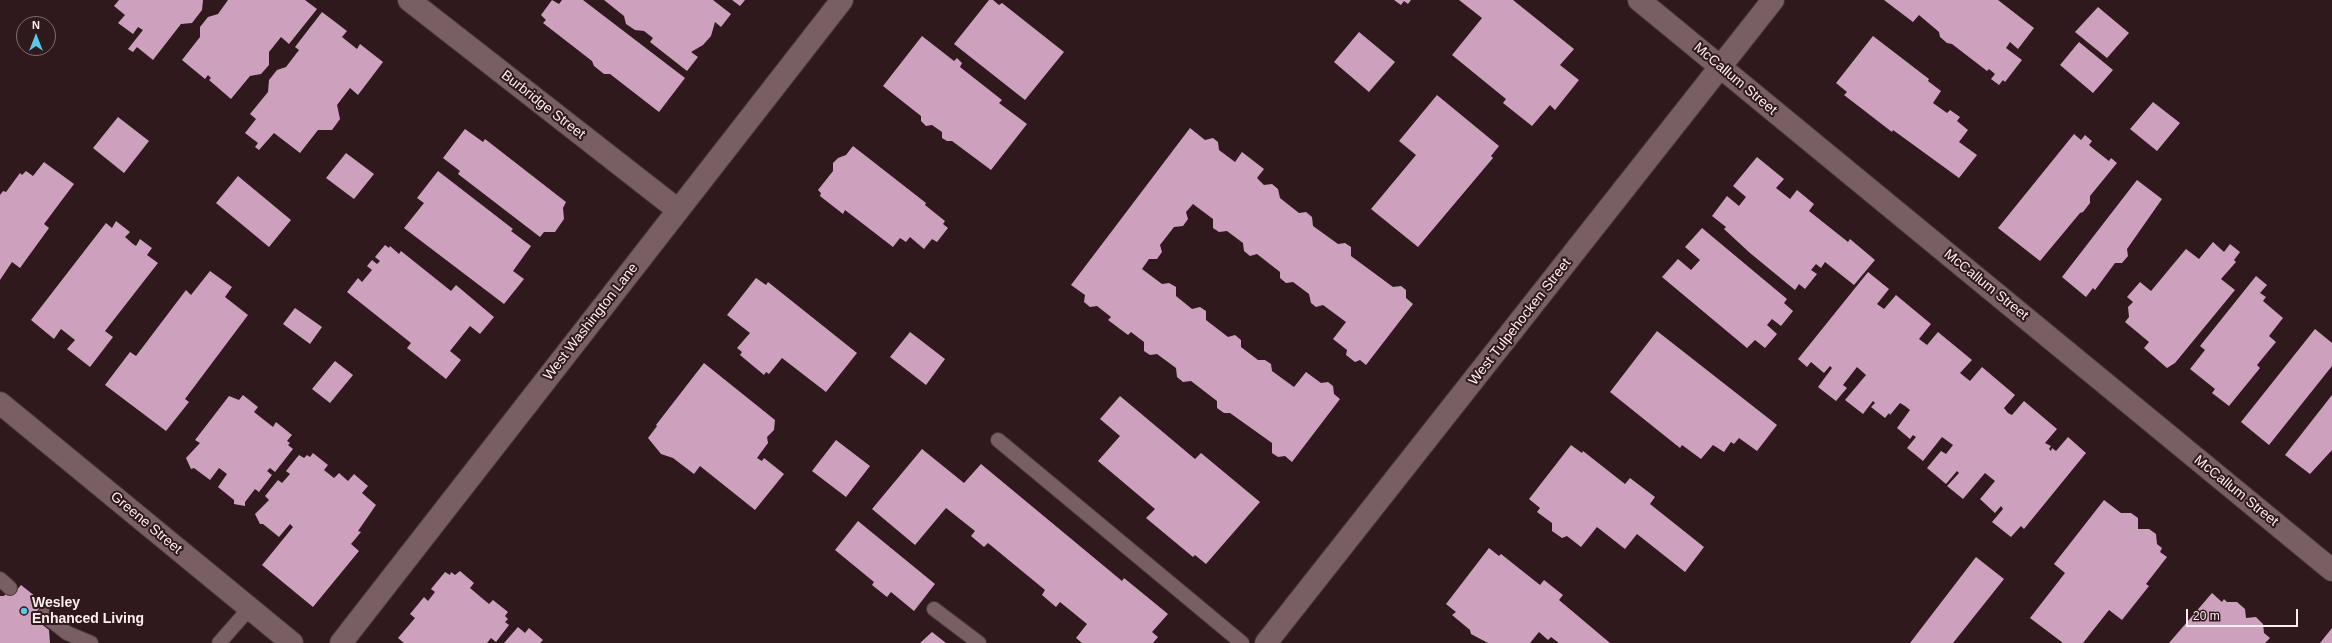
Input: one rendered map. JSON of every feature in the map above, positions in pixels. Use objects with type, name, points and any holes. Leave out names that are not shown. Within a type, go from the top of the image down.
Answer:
[{"type":"street","name":"Burbridge Street","points":[[409,0],[678,210]]},
{"type":"street","name":"West Washington Lane","points":[[341,643],[842,0]]},
{"type":"street","name":"McCallum Street","points":[[1639,0],[2332,570]]},
{"type":"street","name":"West Tulpehocken Street","points":[[1266,643],[1773,0]]},
{"type":"street","name":"Greene Street","points":[[0,403],[292,643]]},
{"type":"lane","points":[[998,440],[1242,643]]},
{"type":"lane","points":[[219,643],[249,609]]},
{"type":"lane","points":[[934,609],[979,643]]},
{"type":"lane","points":[[44,615],[68,633],[91,643]]},
{"type":"building","points":[[119,0],[203,0],[202,10],[192,23],[181,24],[153,60],[137,47],[133,52],[128,49],[143,30],[138,27],[133,34],[118,23],[125,15],[114,6]]},
{"type":"building","points":[[228,0],[305,0],[317,9],[289,44],[281,37],[269,52],[269,65],[261,74],[250,76],[231,99],[209,80],[211,78],[208,75],[205,79],[182,60],[200,37],[200,27],[208,17],[218,14]]},
{"type":"building","points":[[552,0],[559,4],[562,0],[583,0],[685,78],[659,112],[610,74],[604,74],[594,66],[592,61],[543,23],[546,20],[541,15]]},
{"type":"building","points":[[604,0],[713,0],[731,14],[721,27],[715,22],[711,36],[703,45],[691,52],[698,57],[687,71],[650,42],[653,38],[644,31],[635,30],[626,24],[624,16]]},
{"type":"building","points":[[732,0],[745,0],[740,6]]},
{"type":"building","points":[[989,0],[993,0],[999,5],[1002,3],[1064,52],[1025,100],[954,44]]},
{"type":"building","points":[[1394,0],[1411,0],[1408,4],[1404,1],[1401,5]]},
{"type":"building","points":[[1459,0],[1513,0],[1574,49],[1560,65],[1579,80],[1555,110],[1550,105],[1532,126],[1503,103],[1506,99],[1452,55],[1482,18]]},
{"type":"building","points":[[1884,0],[1998,0],[2034,28],[2018,49],[2010,42],[2006,48],[2022,60],[2005,82],[2003,80],[1999,85],[1991,79],[1995,74],[1989,69],[1987,71],[1952,44],[1947,43],[1940,37],[1939,32],[1919,15],[1913,22]]},
{"type":"building","points":[[2098,7],[2129,33],[2107,58],[2075,32]]},
{"type":"building","points":[[322,12],[347,31],[342,37],[357,49],[360,44],[383,62],[358,95],[350,88],[337,105],[340,119],[332,130],[318,130],[300,153],[274,133],[259,150],[255,147],[258,143],[245,133],[256,119],[250,114],[268,92],[269,80],[277,70],[286,67],[299,50],[295,47]]},
{"type":"building","points":[[1359,32],[1395,62],[1369,92],[1334,62]]},
{"type":"building","points":[[922,36],[954,61],[957,58],[962,63],[960,67],[1002,100],[999,103],[1027,124],[991,170],[952,141],[947,141],[942,138],[942,132],[932,125],[926,126],[921,121],[921,116],[883,86]]},
{"type":"building","points":[[1873,36],[1929,79],[1928,81],[1941,91],[1933,103],[1947,113],[1950,110],[1960,117],[1957,121],[1968,130],[1959,142],[1977,155],[1959,178],[1893,130],[1892,132],[1844,95],[1847,92],[1836,83]]},
{"type":"building","points":[[2079,42],[2113,70],[2093,93],[2060,65]]},
{"type":"building","points":[[1437,95],[1499,146],[1491,156],[1493,158],[1418,247],[1371,209],[1416,155],[1399,141]]},
{"type":"building","points":[[2153,102],[2180,123],[2157,151],[2130,129]]},
{"type":"building","points":[[118,117],[149,141],[124,173],[93,148]]},
{"type":"building","points":[[1190,128],[1205,140],[1213,138],[1218,142],[1219,150],[1235,162],[1242,152],[1264,169],[1257,178],[1264,185],[1272,184],[1278,189],[1280,198],[1299,213],[1306,212],[1312,217],[1313,226],[1338,244],[1345,243],[1351,247],[1351,256],[1393,287],[1401,286],[1406,290],[1406,298],[1413,304],[1366,365],[1360,360],[1355,362],[1346,355],[1347,350],[1333,339],[1346,322],[1323,305],[1316,307],[1311,303],[1309,294],[1293,282],[1286,283],[1280,278],[1280,272],[1257,254],[1250,256],[1244,251],[1243,243],[1227,231],[1219,232],[1213,228],[1213,219],[1193,204],[1186,212],[1188,219],[1183,226],[1174,227],[1160,245],[1162,252],[1157,259],[1149,259],[1142,269],[1162,284],[1169,283],[1176,287],[1176,296],[1192,309],[1200,307],[1206,311],[1206,320],[1228,337],[1235,335],[1241,340],[1241,347],[1258,360],[1265,360],[1271,364],[1272,371],[1294,387],[1306,372],[1321,383],[1328,382],[1333,386],[1334,394],[1340,399],[1292,462],[1285,456],[1278,457],[1272,453],[1272,443],[1230,413],[1224,413],[1217,408],[1217,401],[1191,381],[1183,382],[1177,377],[1176,368],[1157,354],[1150,355],[1144,351],[1144,342],[1131,332],[1128,335],[1108,320],[1111,317],[1097,306],[1090,307],[1084,302],[1085,295],[1071,285]]},
{"type":"building","points":[[465,129],[483,142],[485,139],[566,202],[563,208],[564,219],[555,232],[544,232],[540,237],[458,174],[460,171],[443,158]]},
{"type":"building","points":[[2074,134],[2081,140],[2085,135],[2092,141],[2089,145],[2109,161],[2111,158],[2117,163],[2090,196],[2090,203],[2083,212],[2080,213],[2040,261],[1998,228]]},
{"type":"building","points":[[853,146],[926,203],[925,205],[945,221],[943,224],[948,228],[937,242],[932,239],[924,249],[910,237],[906,242],[900,238],[893,247],[845,210],[843,214],[820,196],[821,193],[818,190],[833,171],[833,163],[838,158],[846,155]]},
{"type":"building","points":[[346,153],[374,174],[354,199],[326,178]]},
{"type":"building","points":[[1757,157],[1784,179],[1776,188],[1790,199],[1797,190],[1814,204],[1809,211],[1848,242],[1850,239],[1875,260],[1854,285],[1825,262],[1821,268],[1816,264],[1811,270],[1817,274],[1805,289],[1799,284],[1795,290],[1750,253],[1724,229],[1726,227],[1712,216],[1727,196],[1739,206],[1746,197],[1733,186]]},
{"type":"building","points":[[44,162],[74,184],[44,224],[49,228],[20,268],[12,262],[0,280],[0,195],[3,191],[6,192],[20,173],[22,175],[26,171],[33,176]]},
{"type":"building","points":[[438,171],[513,229],[511,231],[531,246],[513,271],[524,279],[504,304],[404,228],[424,203],[417,198]]},
{"type":"building","points":[[238,176],[291,220],[269,247],[216,203]]},
{"type":"building","points":[[2137,180],[2162,199],[2127,249],[2128,256],[2122,263],[2115,263],[2095,290],[2093,288],[2086,297],[2062,277]]},
{"type":"building","points":[[116,221],[130,232],[125,237],[133,244],[136,246],[140,239],[152,248],[147,255],[158,263],[105,331],[113,337],[90,367],[67,349],[75,340],[61,329],[54,339],[31,320],[106,223],[112,228]]},
{"type":"building","points":[[1702,228],[1787,299],[1784,303],[1793,311],[1781,326],[1772,319],[1767,325],[1777,334],[1765,348],[1755,340],[1747,348],[1662,277],[1678,259],[1691,270],[1700,260],[1685,247]]},
{"type":"building","points":[[2213,242],[2224,252],[2230,244],[2240,252],[2234,260],[2236,262],[2221,279],[2235,290],[2175,363],[2167,368],[2144,348],[2149,342],[2125,322],[2129,317],[2128,307],[2133,302],[2127,297],[2140,282],[2151,291],[2186,249],[2199,259]]},
{"type":"building","points":[[385,245],[389,248],[390,246],[399,254],[401,251],[451,291],[456,285],[494,317],[480,334],[470,326],[450,351],[461,360],[446,379],[407,348],[411,343],[347,292],[358,278],[362,282],[372,270],[367,266],[372,260],[377,264],[380,261],[375,257]]},
{"type":"building","points":[[210,271],[232,287],[225,297],[248,315],[185,399],[189,402],[166,431],[105,385],[130,352],[136,356],[186,290],[191,295]]},
{"type":"building","points":[[1868,272],[1889,289],[1877,304],[1884,309],[1896,295],[1931,324],[1919,339],[1927,345],[1938,332],[1972,360],[1960,373],[1970,381],[1982,367],[2015,395],[2004,408],[2008,413],[2012,415],[2024,401],[2057,429],[2045,443],[2051,446],[2049,449],[2051,451],[2052,448],[2056,451],[2068,437],[2086,453],[2024,529],[2021,526],[2011,537],[1992,522],[2003,509],[2001,506],[1995,513],[1980,499],[1995,481],[1985,473],[1963,499],[1947,486],[1959,473],[1957,471],[1946,484],[1927,468],[1941,451],[1946,454],[1953,445],[1942,437],[1923,461],[1907,448],[1916,437],[1913,435],[1910,439],[1897,428],[1910,410],[1900,403],[1890,415],[1889,413],[1885,418],[1871,407],[1875,403],[1873,401],[1863,414],[1845,400],[1866,375],[1857,367],[1843,385],[1847,388],[1836,401],[1818,387],[1832,368],[1830,366],[1824,373],[1811,362],[1807,367],[1798,359]]},
{"type":"building","points":[[2256,276],[2267,285],[2260,293],[2266,297],[2263,301],[2283,318],[2269,336],[2276,342],[2257,365],[2260,368],[2229,406],[2212,393],[2215,389],[2190,369],[2205,350],[2200,346]]},
{"type":"building","points":[[756,278],[766,285],[768,282],[857,353],[826,392],[782,358],[769,374],[766,372],[764,375],[740,355],[742,352],[737,348],[750,333],[727,315]]},
{"type":"building","points":[[295,308],[322,327],[310,344],[283,324]]},
{"type":"building","points":[[2315,329],[2332,343],[2332,366],[2269,445],[2241,422]]},
{"type":"building","points":[[1657,331],[1777,425],[1757,451],[1739,438],[1734,444],[1731,442],[1724,452],[1713,445],[1701,459],[1682,445],[1680,448],[1610,392]]},
{"type":"building","points":[[910,332],[945,359],[926,385],[890,357]]},
{"type":"building","points":[[335,361],[353,375],[330,403],[312,389]]},
{"type":"building","points":[[704,363],[775,420],[774,430],[767,437],[768,443],[757,458],[762,461],[764,458],[784,474],[755,510],[700,466],[694,474],[673,458],[661,454],[648,438],[657,426],[656,425]]},
{"type":"building","points":[[243,395],[258,407],[254,412],[273,427],[276,422],[292,435],[287,441],[290,443],[288,445],[293,449],[275,472],[270,468],[267,471],[272,475],[259,492],[255,489],[245,502],[245,506],[234,504],[234,500],[218,487],[227,474],[219,468],[210,480],[194,468],[191,469],[186,458],[200,443],[195,440],[229,396],[239,400]]},
{"type":"building","points":[[2332,395],[2332,450],[2310,474],[2285,455]]},
{"type":"building","points":[[1120,396],[1195,459],[1201,453],[1260,502],[1206,564],[1195,555],[1193,557],[1146,518],[1155,509],[1098,461],[1120,436],[1100,419]]},
{"type":"building","points":[[836,440],[870,466],[846,497],[812,471]]},
{"type":"building","points":[[1571,445],[1582,453],[1583,451],[1625,484],[1630,478],[1655,497],[1650,504],[1704,547],[1685,572],[1637,534],[1625,549],[1597,527],[1581,547],[1567,536],[1562,538],[1552,531],[1552,523],[1537,512],[1540,508],[1529,499]]},
{"type":"building","points":[[922,449],[964,483],[981,464],[1122,581],[1124,578],[1168,614],[1152,632],[1158,637],[1153,643],[1082,643],[1076,638],[1087,624],[1060,602],[1056,607],[1042,595],[1045,590],[988,543],[984,547],[971,536],[975,531],[946,508],[915,545],[872,509]]},
{"type":"building","points":[[313,453],[328,465],[324,470],[334,478],[339,473],[348,481],[354,474],[368,486],[362,493],[376,505],[358,531],[361,532],[351,544],[359,551],[313,607],[262,565],[293,527],[290,524],[279,537],[263,524],[260,524],[255,514],[269,500],[265,496],[278,480],[282,483],[290,474],[286,471],[299,455],[304,458],[307,455],[310,457]]},
{"type":"building","points":[[2104,500],[2121,513],[2131,513],[2138,518],[2138,529],[2149,529],[2156,534],[2157,544],[2162,548],[2160,552],[2167,557],[2146,584],[2149,586],[2122,620],[2109,610],[2083,643],[2063,643],[2030,618],[2065,573],[2054,564]]},
{"type":"building","points":[[858,521],[935,584],[914,611],[891,592],[887,597],[872,585],[874,582],[835,550]]},
{"type":"building","points":[[1489,548],[1499,556],[1501,554],[1540,585],[1544,580],[1563,595],[1559,600],[1610,643],[1559,643],[1551,637],[1548,640],[1539,632],[1530,643],[1488,643],[1471,634],[1470,630],[1452,615],[1456,612],[1446,604]]},
{"type":"building","points":[[1976,557],[2004,579],[1953,643],[1910,643]]},
{"type":"building","points":[[460,571],[474,583],[470,588],[489,604],[493,600],[508,612],[505,616],[508,619],[505,622],[509,625],[496,642],[491,638],[487,643],[404,643],[398,638],[415,618],[410,614],[424,597],[428,601],[435,592],[431,589],[445,572],[450,575],[451,572],[455,575]]},
{"type":"building","name":"Wesley Enhanced Living","points":[[21,585],[50,608],[39,622],[49,630],[50,643],[0,643],[0,596],[4,596],[10,588],[16,591]]},
{"type":"building","points":[[2212,593],[2222,602],[2224,599],[2227,602],[2237,602],[2245,609],[2246,618],[2256,617],[2263,624],[2264,633],[2270,638],[2265,643],[2169,643]]},
{"type":"building","points":[[518,627],[525,633],[529,628],[543,640],[540,643],[504,643]]},
{"type":"building","points":[[2332,628],[2332,643],[2320,643]]},
{"type":"building","points":[[932,632],[946,643],[920,643]]},
{"type":"place","name":"Wesley Enhanced Living","points":[[24,611]]}]
